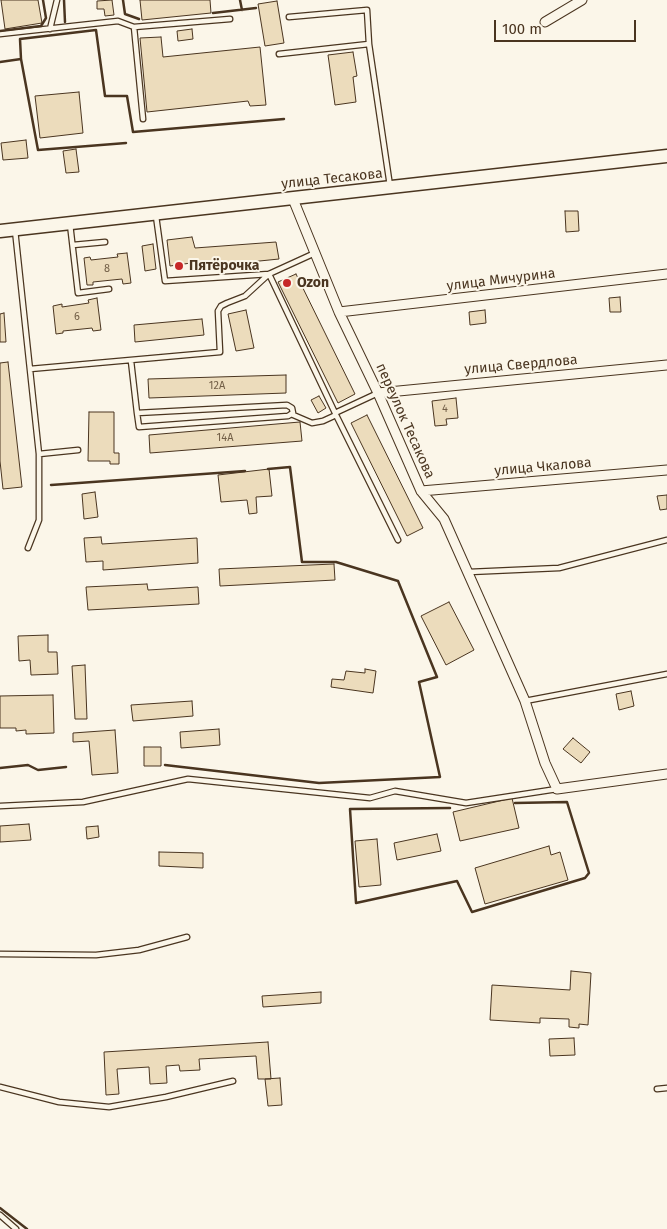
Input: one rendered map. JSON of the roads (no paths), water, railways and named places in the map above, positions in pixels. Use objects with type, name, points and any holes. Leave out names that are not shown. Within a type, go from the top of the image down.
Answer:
[{"type":"main road","name":"улица Тесакова","points":[[0,230],[667,156]]},
{"type":"street","points":[[545,22],[582,0]]},
{"type":"street","name":"переулок Тесакова","points":[[292,199],[339,312],[378,392],[421,491],[444,519],[525,701],[545,763],[556,789]]},
{"type":"street","name":"улица Мичурина","points":[[339,312],[667,274]]},
{"type":"street","name":"улица Свердлова","points":[[378,392],[667,365]]},
{"type":"street","name":"улица Чкалова","points":[[421,491],[667,470]]},
{"type":"street","points":[[556,789],[667,774]]},
{"type":"lane","points":[[50,29],[57,0]]},
{"type":"lane","points":[[289,17],[367,10],[369,44],[391,188]]},
{"type":"lane","points":[[0,34],[118,21],[134,27],[230,19]]},
{"type":"lane","points":[[134,27],[143,119]]},
{"type":"lane","points":[[279,54],[369,44]]},
{"type":"lane","points":[[156,214],[165,282],[269,274]]},
{"type":"lane","points":[[70,223],[78,293],[108,289]]},
{"type":"lane","points":[[15,229],[39,454],[39,520],[28,548]]},
{"type":"lane","points":[[73,245],[105,242]]},
{"type":"lane","points":[[30,369],[220,352],[218,311],[221,306],[245,296],[269,274],[315,253]]},
{"type":"lane","points":[[269,274],[335,414],[398,540]]},
{"type":"lane","points":[[131,360],[139,427],[288,416],[291,414],[312,423],[323,421],[378,392]]},
{"type":"lane","points":[[138,413],[287,405],[292,408],[293,413],[291,414]]},
{"type":"lane","points":[[39,454],[78,450]]},
{"type":"lane","points":[[467,572],[559,568],[667,540]]},
{"type":"lane","points":[[525,701],[667,674]]},
{"type":"lane","points":[[0,806],[83,802],[188,778],[370,798],[395,792],[466,803],[556,789]]},
{"type":"lane","points":[[0,954],[96,955],[138,950],[187,937]]},
{"type":"lane","points":[[0,1087],[59,1102],[108,1107],[166,1097],[233,1081]]},
{"type":"lane","points":[[657,1089],[667,1088]]},
{"type":"lane","points":[[0,1215],[16,1229]]},
{"type":"place","name":"Пятёрочка","points":[[179,266]]},
{"type":"place","name":"Ozon","points":[[287,283]]}]
